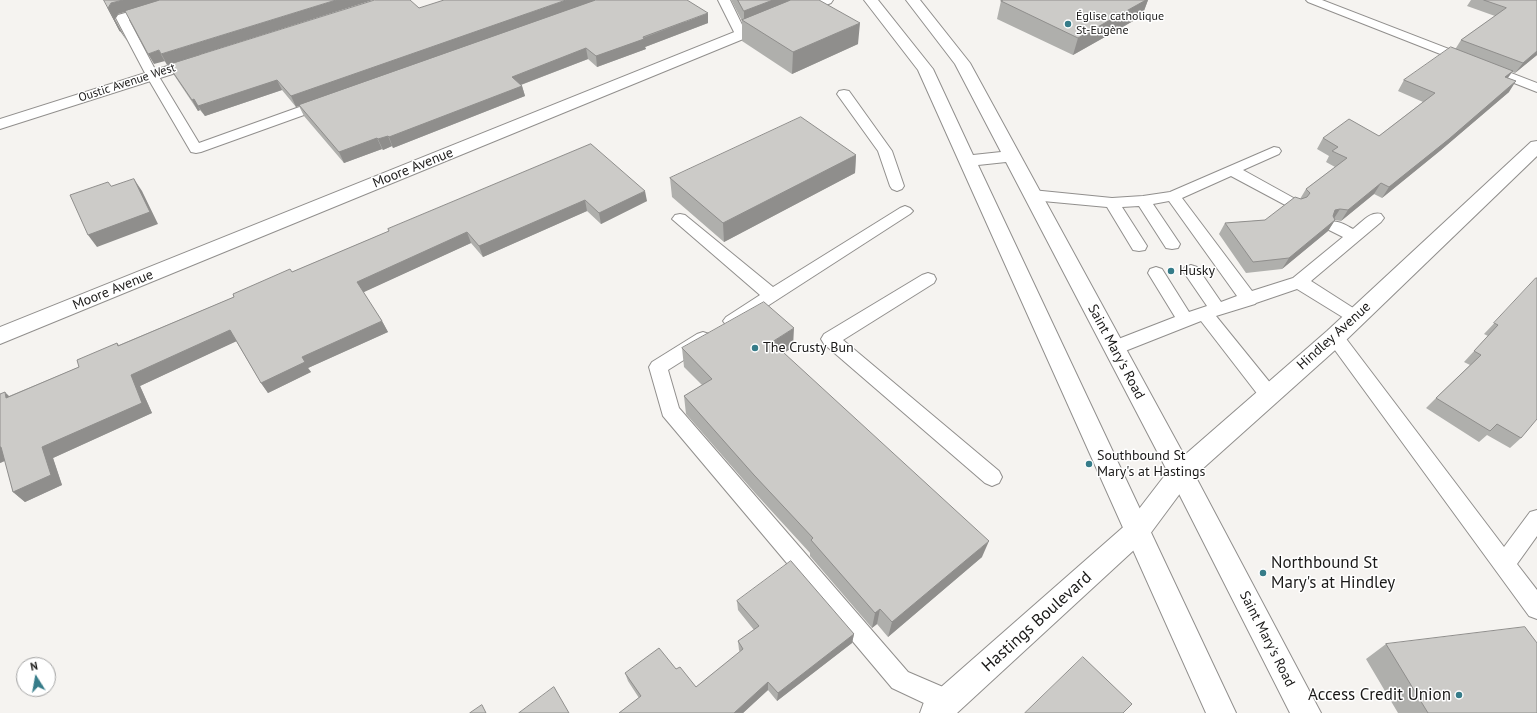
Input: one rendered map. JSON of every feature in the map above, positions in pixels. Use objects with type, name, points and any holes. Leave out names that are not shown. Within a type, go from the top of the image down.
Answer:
[{"type":"street","name":"Moore Avenue","points":[[0,336],[826,0]]},
{"type":"street","points":[[871,0],[925,69],[1221,713]]},
{"type":"street","name":"Saint Mary's Road","points":[[913,0],[962,63],[1181,473],[1306,713]]},
{"type":"street","name":"Oustic Avenue West","points":[[0,124],[212,57]]},
{"type":"street","name":"Hindley Avenue","points":[[1138,530],[1181,473],[1334,337],[1537,146]]},
{"type":"street","points":[[967,161],[1012,156]]},
{"type":"street","name":"Hastings Boulevard","points":[[941,707],[1062,600],[1138,530]]},
{"type":"lane","points":[[183,0],[122,18],[152,75],[196,148],[337,98]]},
{"type":"lane","points":[[724,0],[741,35]]},
{"type":"lane","points":[[1312,0],[1537,88]]},
{"type":"lane","points":[[844,94],[885,151],[897,186]]},
{"type":"lane","points":[[1032,195],[1112,203],[1143,201],[1173,196],[1274,151]]},
{"type":"lane","points":[[1232,170],[1294,204]]},
{"type":"lane","points":[[1173,196],[1249,300]]},
{"type":"lane","points":[[1143,201],[1172,244]]},
{"type":"lane","points":[[1112,203],[1139,246]]},
{"type":"lane","points":[[905,211],[658,367],[670,411],[900,680],[941,707]]},
{"type":"lane","points":[[1114,348],[1185,320],[1249,300],[1299,282],[1376,218]]},
{"type":"lane","points":[[680,219],[772,296]]},
{"type":"lane","points":[[1335,226],[1354,236]]},
{"type":"lane","points":[[1191,271],[1212,312],[1269,395]]},
{"type":"lane","points":[[1156,273],[1185,320]]},
{"type":"lane","points":[[928,279],[830,339],[992,477]]},
{"type":"lane","points":[[1299,282],[1355,317]]},
{"type":"lane","points":[[1334,337],[1537,608]]},
{"type":"lane","points":[[1504,564],[1537,519]]},
{"type":"building","points":[[104,0],[123,0],[111,3],[108,8]]},
{"type":"building","points":[[160,0],[336,0],[161,54],[159,50],[148,54],[125,11]]},
{"type":"building","points":[[375,0],[410,0],[419,8],[444,0],[566,0],[291,96],[277,80],[198,106],[194,99],[192,100],[168,65]]},
{"type":"building","points":[[596,0],[687,0],[708,13],[643,37],[644,39],[596,56],[586,48],[512,77],[522,86],[389,137],[377,138],[339,152],[299,105]]},
{"type":"building","points":[[738,0],[773,0],[744,11]]},
{"type":"building","points":[[791,0],[819,0],[860,23],[793,52],[742,20]]},
{"type":"building","points":[[1146,0],[1078,38],[1001,1]]},
{"type":"building","points":[[1484,0],[1537,0],[1537,51],[1523,63],[1461,40],[1506,8]]},
{"type":"building","points":[[1451,47],[1513,71],[1505,77],[1516,81],[1449,139],[1389,187],[1381,183],[1348,210],[1335,210],[1333,216],[1335,220],[1289,258],[1253,262],[1225,223],[1265,220],[1295,197],[1301,199],[1307,197],[1310,193],[1306,189],[1347,158],[1332,151],[1338,147],[1323,138],[1349,119],[1379,136],[1435,93],[1404,80]]},
{"type":"building","points":[[801,117],[856,155],[723,223],[670,178]]},
{"type":"building","points":[[591,144],[645,191],[599,213],[585,200],[479,246],[467,232],[357,282],[382,321],[302,357],[305,362],[261,383],[230,330],[131,375],[142,403],[42,447],[51,475],[13,492],[0,447],[0,394],[5,392],[6,398],[79,367],[77,360],[117,343],[118,346],[234,297],[233,294],[290,269],[292,272],[389,231],[388,229]]},
{"type":"building","points":[[134,179],[150,212],[88,235],[70,195],[108,182],[111,186]]},
{"type":"building","points":[[1536,278],[1537,419],[1521,438],[1497,424],[1490,431],[1436,398],[1481,355],[1474,351],[1498,325],[1494,323]]},
{"type":"building","points":[[764,302],[794,328],[772,342],[989,541],[892,622],[880,609],[875,613],[811,540],[813,538],[754,475],[684,396],[712,379],[682,348]]},
{"type":"building","points":[[791,561],[854,634],[778,693],[768,682],[734,713],[619,713],[641,696],[625,673],[659,648],[676,669],[680,667],[696,687],[743,649],[738,641],[759,626],[737,601]]},
{"type":"building","points":[[1525,627],[1537,643],[1537,713],[1428,713],[1386,644]]},
{"type":"building","points":[[1083,657],[1132,704],[1123,713],[1025,713]]},
{"type":"building","points":[[554,687],[569,713],[519,713]]},
{"type":"building","points":[[482,705],[486,713],[470,713]]},
{"type":"place","name":"Église catholique St-Eugène","points":[[1068,24]]},
{"type":"place","name":"Husky","points":[[1171,271]]},
{"type":"place","name":"The Crusty Bun","points":[[755,348]]},
{"type":"place","name":"Southbound St Mary's at Hastings","points":[[1089,464]]},
{"type":"place","name":"Northbound St Mary's at Hindley","points":[[1263,573]]},
{"type":"place","name":"Access Credit Union","points":[[1459,695]]}]
